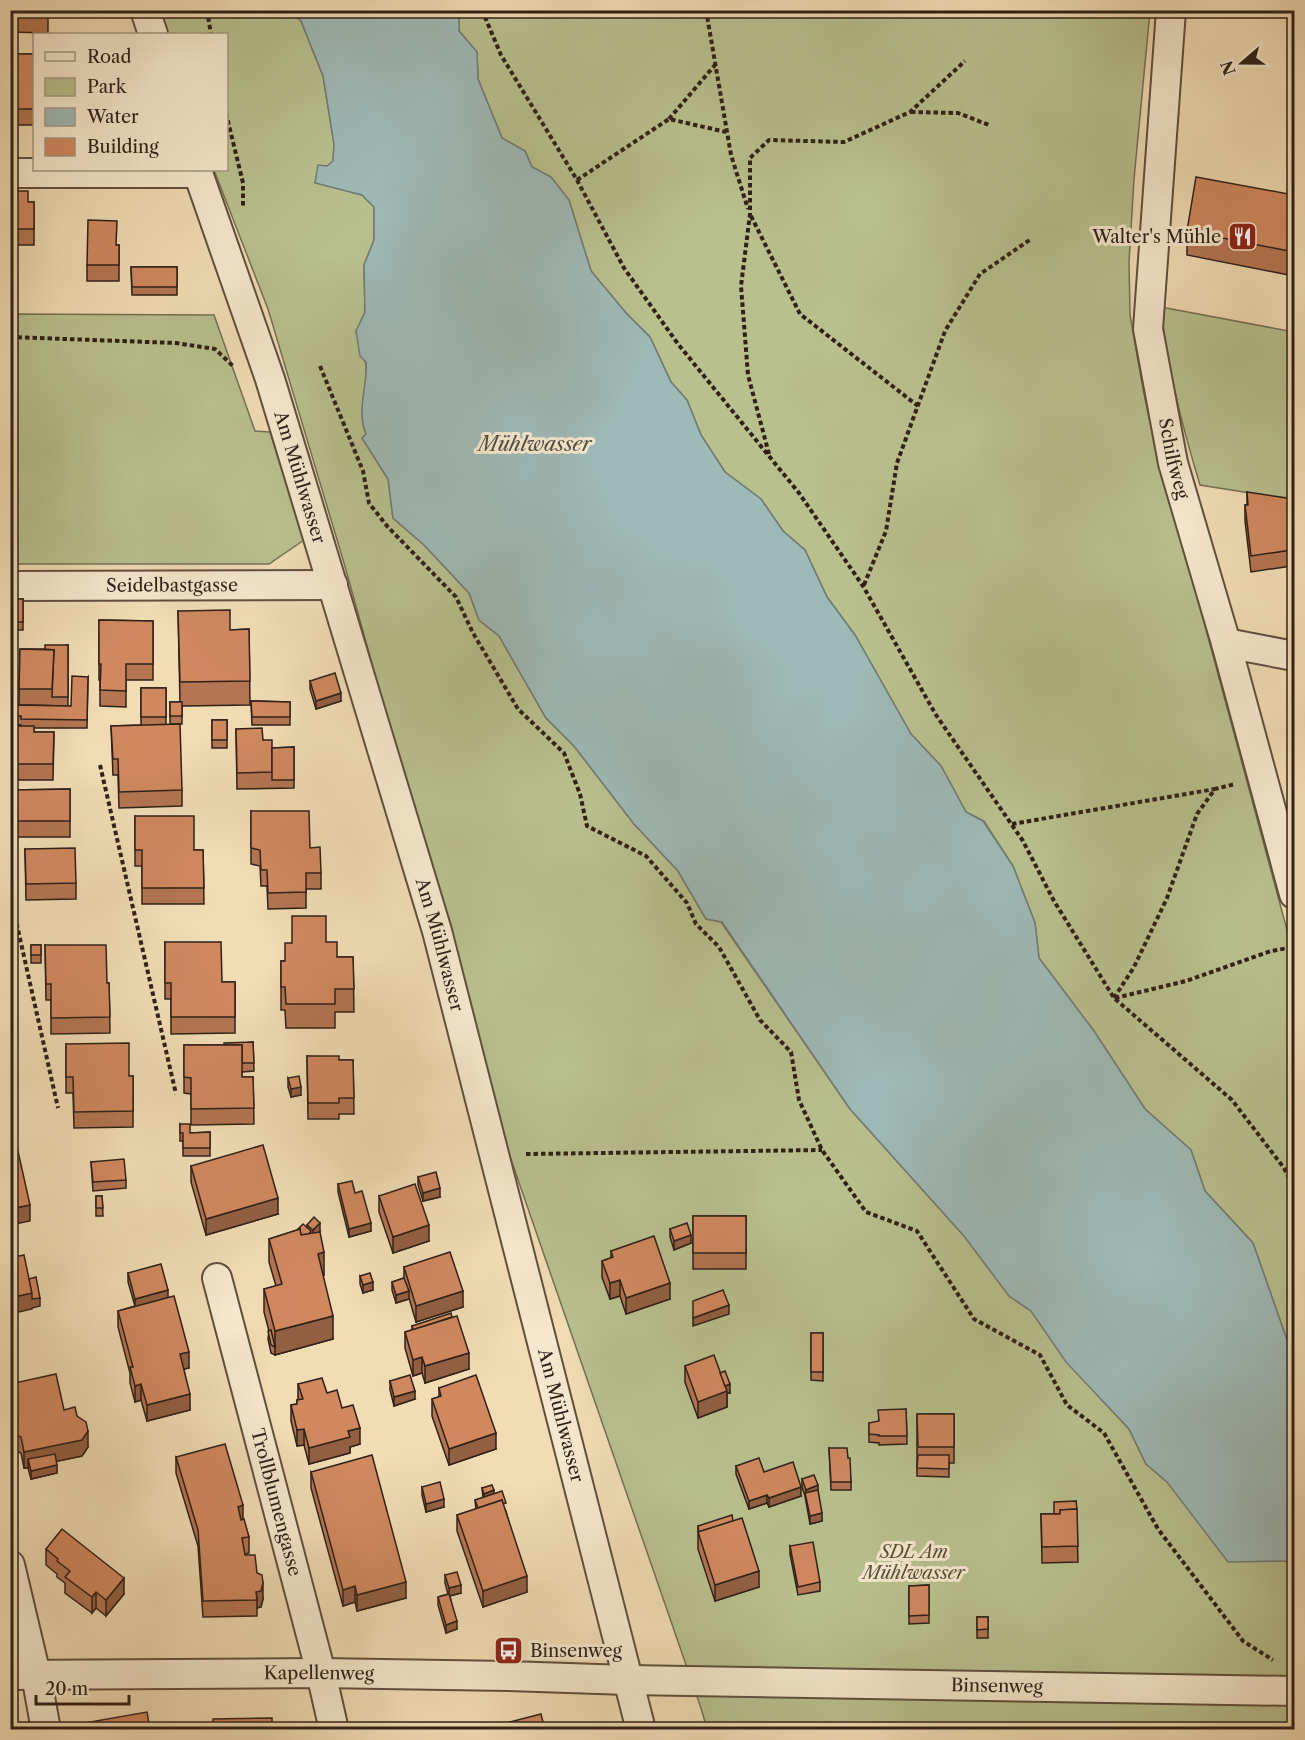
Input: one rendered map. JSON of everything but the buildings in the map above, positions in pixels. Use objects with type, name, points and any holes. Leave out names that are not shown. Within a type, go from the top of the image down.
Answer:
[{"type":"street","points":[[145,10],[153,33]]},
{"type":"street","name":"Schilfweg","points":[[1171,10],[1148,330],[1173,463],[1226,643],[1294,894]]},
{"type":"street","points":[[10,173],[197,171]]},
{"type":"street","name":"Am Mühlwasser","points":[[197,171],[270,379],[436,931],[641,1730]]},
{"type":"street","name":"Seidelbastgasse","points":[[10,586],[333,585]]},
{"type":"street","points":[[1226,643],[1294,656]]},
{"type":"street","name":"Trollblumengasse","points":[[217,1278],[334,1730]]},
{"type":"street","points":[[10,1565],[23,1675],[46,1730]]},
{"type":"street","name":"Kapellenweg","points":[[23,1675],[321,1673],[628,1680]]},
{"type":"street","name":"Binsenweg","points":[[628,1680],[1294,1691]]},
{"type":"path","points":[[207,10],[211,33]]},
{"type":"path","points":[[482,10],[501,55],[577,180],[624,268],[678,344],[799,493],[863,586],[936,715],[1023,841],[1054,901],[1114,998],[1232,1100],[1284,1168],[1294,1188]]},
{"type":"path","points":[[706,10],[730,155],[750,214],[800,314],[918,406]]},
{"type":"path","points":[[770,458],[748,375],[741,286],[750,214],[750,158],[769,140],[844,142],[910,112],[965,61]]},
{"type":"path","points":[[577,180],[669,119],[715,64]]},
{"type":"path","points":[[910,112],[958,112],[989,125]]},
{"type":"path","points":[[669,119],[726,132]]},
{"type":"path","points":[[863,586],[886,531],[897,463],[945,331],[980,274],[1031,239]]},
{"type":"path","points":[[10,337],[176,343],[215,348],[240,374],[270,379]]},
{"type":"path","points":[[320,366],[363,471],[369,502],[387,526],[456,597],[473,633],[518,709],[564,753],[580,794],[587,826],[646,856],[687,903],[696,924],[719,947],[760,1020],[791,1052],[799,1100],[822,1150],[866,1212],[917,1231],[974,1319],[1041,1354],[1067,1405],[1104,1434],[1158,1529],[1243,1641],[1277,1662]]},
{"type":"path","points":[[100,765],[176,1094]]},
{"type":"path","points":[[1012,824],[1215,789],[1263,777]]},
{"type":"path","points":[[1114,998],[1134,967],[1167,898],[1197,814],[1215,789]]},
{"type":"path","points":[[10,894],[58,1108]]},
{"type":"path","points":[[1114,998],[1186,981],[1271,951],[1294,947]]},
{"type":"path","points":[[493,1155],[822,1150]]},
{"type":"green space","name":"SDL Am Mühlwasser","points":[[159,11],[290,11],[301,21],[323,76],[334,144],[333,161],[315,182],[362,195],[374,207],[374,240],[364,265],[365,312],[356,332],[364,354],[366,368],[362,418],[366,434],[362,438],[388,479],[393,518],[424,545],[469,593],[479,620],[499,636],[546,718],[574,746],[634,824],[678,871],[706,919],[721,922],[850,1109],[964,1236],[1009,1296],[1031,1311],[1067,1362],[1129,1429],[1146,1464],[1167,1482],[1284,1561],[1294,1563],[1294,1729],[707,1729],[506,1145],[344,563],[268,309],[214,171],[228,171],[228,33],[167,33]]},
{"type":"green space","points":[[459,11],[1150,11],[1134,179],[1129,262],[1130,315],[1162,479],[1177,522],[1294,956],[1294,1360],[1253,1243],[1205,1191],[1191,1150],[1145,1109],[1094,1031],[1039,958],[1035,923],[1013,866],[984,821],[966,812],[941,766],[911,734],[855,635],[827,597],[805,550],[783,531],[761,499],[725,472],[701,435],[687,400],[671,382],[650,337],[626,313],[591,271],[569,200],[551,177],[532,167],[525,151],[502,138],[478,79],[477,52],[459,31]]},
{"type":"green space","points":[[1161,307],[1294,332],[1294,500],[1200,485],[1176,397]]},
{"type":"green space","points":[[11,314],[214,315],[255,431],[270,432],[304,540],[269,564],[11,564]]},
{"type":"water","name":"Mühlwasser","points":[[290,11],[459,11],[459,31],[477,52],[478,79],[502,138],[525,151],[532,167],[551,177],[569,200],[591,271],[626,313],[650,337],[671,382],[687,400],[701,435],[725,472],[761,499],[783,531],[805,550],[827,597],[855,635],[911,734],[941,766],[966,812],[983,821],[1013,866],[1035,923],[1039,958],[1094,1031],[1145,1109],[1191,1150],[1205,1191],[1253,1243],[1294,1360],[1294,1563],[1284,1561],[1228,1562],[1167,1482],[1146,1464],[1129,1429],[1066,1362],[1031,1311],[1009,1296],[964,1236],[850,1109],[722,922],[706,919],[678,871],[634,824],[574,746],[546,718],[499,636],[479,620],[469,593],[424,545],[393,518],[388,479],[362,438],[366,434],[362,407],[366,362],[360,356],[356,331],[365,312],[364,265],[374,240],[374,207],[362,195],[315,183],[318,165],[327,166],[333,161],[334,144],[323,76],[301,21]]},
{"type":"place","name":"Walter's Mühle","points":[[1242,237]]},
{"type":"place","name":"Binsenweg","points":[[509,1651]]}]
